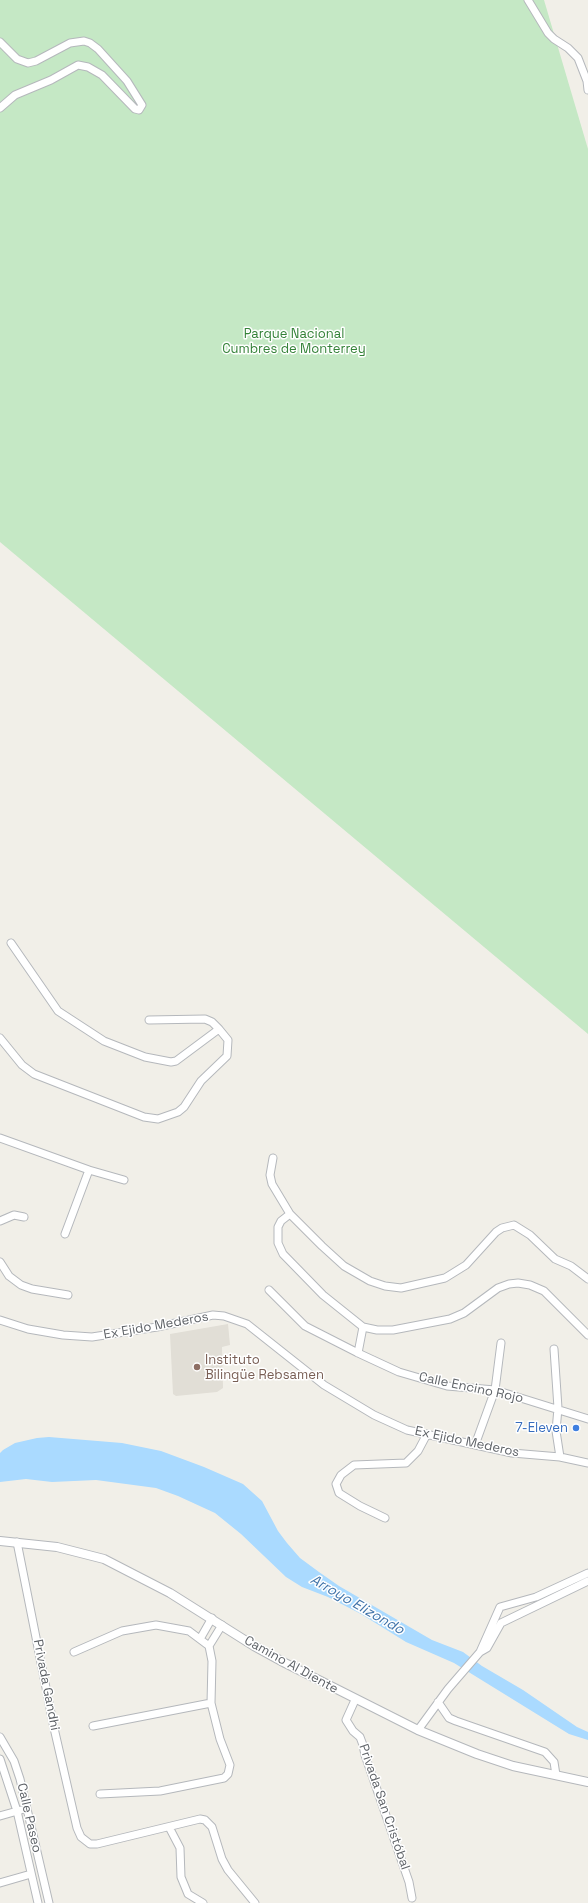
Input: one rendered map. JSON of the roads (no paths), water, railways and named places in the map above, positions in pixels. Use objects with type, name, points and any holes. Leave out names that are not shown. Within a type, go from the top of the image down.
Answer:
[{"type":"street","points":[[528,0],[548,33],[578,58],[585,76],[588,90]]},
{"type":"street","points":[[0,42],[17,59],[28,63],[36,61],[70,43],[84,42],[90,44],[98,49],[127,81],[142,105],[139,110],[135,109],[102,75],[88,67],[78,65],[52,80],[15,95],[0,108]]},
{"type":"street","points":[[11,943],[58,1011],[104,1041],[145,1056],[171,1062],[176,1061],[219,1029]]},
{"type":"street","points":[[0,1038],[22,1065],[34,1074],[144,1117],[153,1119],[178,1112],[184,1107],[201,1081],[227,1056],[228,1040],[212,1022],[205,1019],[149,1020]]},
{"type":"street","points":[[0,1138],[89,1170],[124,1180]]},
{"type":"street","points":[[273,1158],[270,1175],[272,1184],[290,1214],[344,1266],[359,1276],[385,1286],[401,1288],[445,1278],[466,1265],[496,1232],[502,1228],[514,1225],[530,1235],[555,1260],[571,1266],[588,1279]]},
{"type":"street","points":[[65,1234],[89,1170]]},
{"type":"street","points":[[290,1214],[281,1221],[278,1227],[278,1243],[283,1254],[323,1295],[363,1328],[393,1330],[450,1319],[464,1313],[498,1288],[509,1284],[518,1283],[530,1285],[544,1291],[588,1335]]},
{"type":"street","points":[[0,1221],[14,1215],[24,1217]]},
{"type":"street","points":[[0,1262],[9,1276],[21,1285],[32,1289],[68,1295]]},
{"type":"street","name":"Calle Encino Rojo","points":[[270,1290],[305,1326],[399,1372],[447,1386],[495,1390],[558,1408],[588,1419]]},
{"type":"street","name":"Ex Ejido Mederos","points":[[0,1320],[28,1329],[63,1335],[92,1337],[156,1327],[213,1315],[224,1316],[247,1324],[324,1385],[374,1415],[407,1430],[512,1453],[560,1457],[588,1463]]},
{"type":"street","points":[[358,1353],[363,1328]]},
{"type":"street","points":[[475,1445],[495,1390],[501,1343]]},
{"type":"street","points":[[554,1349],[558,1408],[556,1431],[560,1457]]},
{"type":"street","points":[[385,1518],[360,1506],[339,1493],[336,1484],[341,1475],[354,1465],[406,1463],[418,1451],[427,1434]]},
{"type":"street","name":"Camino Al Diente","points":[[0,1541],[17,1542],[81,1552],[104,1559],[170,1593],[285,1663],[418,1730],[482,1756],[513,1766],[588,1782]]},
{"type":"street","name":"Privada Gandhi","points":[[17,1542],[54,1728],[77,1828],[85,1841],[90,1844],[97,1844],[169,1827]]},
{"type":"street","points":[[479,1654],[494,1617],[500,1607],[542,1595],[588,1573]]},
{"type":"street","points":[[418,1730],[456,1680],[479,1654],[487,1648],[501,1623],[588,1581]]},
{"type":"street","points":[[515,1602],[517,1615]]},
{"type":"street","points":[[494,1617],[501,1623]]},
{"type":"street","points":[[200,1639],[212,1618]]},
{"type":"street","points":[[74,1652],[122,1632],[156,1625],[189,1631],[209,1646],[212,1661],[211,1703],[220,1739],[230,1765],[228,1774],[224,1778],[160,1792],[100,1794]]},
{"type":"street","points":[[209,1646],[222,1625]]},
{"type":"street","name":"Privada San Cristóbal","points":[[356,1700],[346,1720],[353,1731],[360,1737],[364,1745],[364,1755],[409,1882],[412,1898]]},
{"type":"street","points":[[438,1702],[443,1712],[449,1718],[545,1752],[554,1762],[556,1776]]},
{"type":"street","points":[[93,1726],[211,1703]]},
{"type":"street","name":"Calle Paseo","points":[[0,1737],[17,1769],[49,1903]]},
{"type":"street","points":[[0,1759],[17,1811],[38,1903]]},
{"type":"street","points":[[0,1816],[27,1809]]},
{"type":"street","points":[[203,1903],[188,1894],[181,1877],[180,1848],[169,1827],[200,1819],[208,1822],[212,1827],[222,1859],[228,1870],[255,1903]]},
{"type":"street","points":[[0,1883],[31,1874]]},
{"type":"water","name":"Arroyo Elizondo","points":[[49,1437],[122,1443],[161,1451],[204,1467],[243,1484],[262,1501],[278,1531],[300,1558],[339,1586],[432,1640],[463,1652],[482,1666],[523,1690],[577,1727],[588,1732],[588,1740],[569,1734],[454,1663],[406,1642],[361,1614],[328,1597],[302,1587],[286,1577],[241,1534],[215,1513],[178,1496],[156,1488],[96,1480],[52,1482],[26,1479],[0,1482],[0,1453],[3,1450],[15,1443]]},
{"type":"place","name":"Instituto Bilingüe Rebsamen","points":[[197,1367]]},
{"type":"place","name":"7-Eleven","points":[[576,1428]]},
{"type":"park label","name":"Parque Nacional Cumbres de Monterrey","points":[[294,342]]}]
